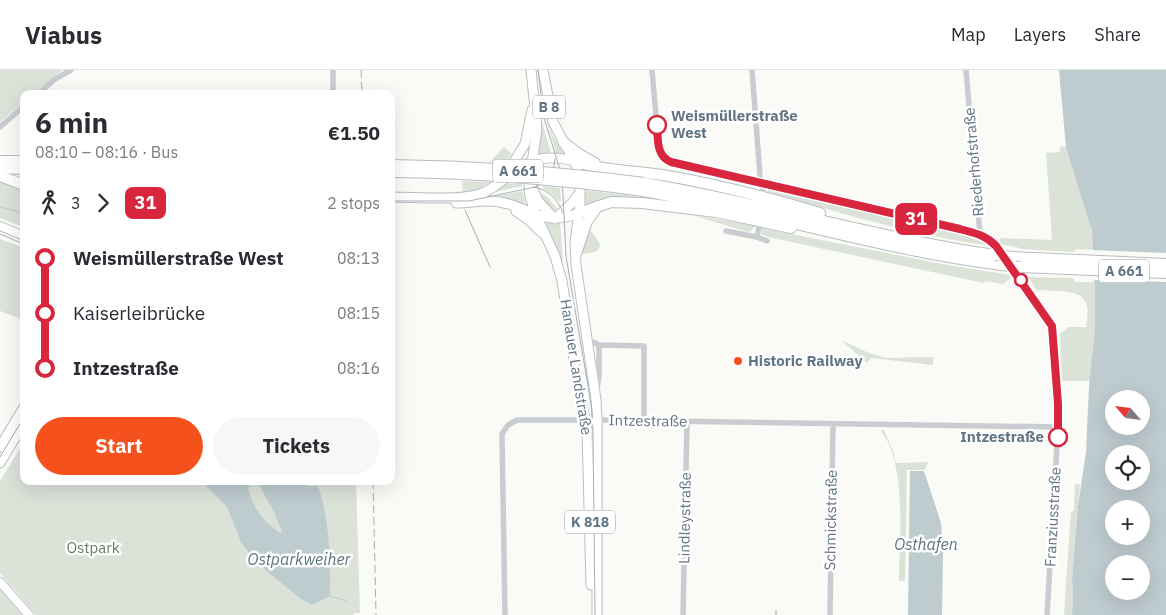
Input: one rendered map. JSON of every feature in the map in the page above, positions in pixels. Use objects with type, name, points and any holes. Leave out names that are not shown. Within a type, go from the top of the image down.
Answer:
[{"type":"highway","points":[[563,142],[597,164],[734,189],[886,234]]},
{"type":"highway","points":[[0,161],[20,162]]},
{"type":"highway","points":[[574,161],[596,167],[628,170]]},
{"type":"highway","name":"A 661","points":[[395,165],[430,165],[528,171],[706,194],[941,246],[1082,266],[1166,272]]},
{"type":"highway","points":[[0,168],[20,169]]},
{"type":"highway","name":"A 661","points":[[395,172],[529,178],[644,187],[944,256],[1002,265],[1020,267],[1166,264]]},
{"type":"highway","points":[[0,176],[20,184]]},
{"type":"highway","points":[[579,213],[599,205],[623,202],[685,207],[808,232],[844,234]]},
{"type":"highway","points":[[576,254],[587,221],[599,205]]},
{"type":"main road","name":"B 8","points":[[531,70],[537,128],[532,160]]},
{"type":"main road","name":"B 8","points":[[543,70],[550,113],[579,174],[581,187],[579,213]]},
{"type":"main road","points":[[495,186],[508,172],[525,144],[531,121],[534,95]]},
{"type":"main road","points":[[395,202],[464,200],[495,186],[532,160],[546,157],[574,161]]},
{"type":"main road","points":[[555,219],[536,197],[530,179],[542,164],[549,160],[560,158]]},
{"type":"main road","points":[[555,219],[575,200],[581,187],[573,172],[560,158]]},
{"type":"main road","name":"K 818","points":[[532,160],[530,196],[536,215]]},
{"type":"main road","points":[[395,197],[491,201],[555,219],[579,213]]},
{"type":"main road","points":[[503,203],[530,221],[547,239]]},
{"type":"main road","name":"Hanauer Landstraße","points":[[579,213],[575,242],[576,254],[596,400],[597,420],[597,615]]},
{"type":"main road","name":"Hanauer Landstraße","points":[[536,215],[555,256],[562,281],[578,386],[586,420],[591,615]]},
{"type":"main road","points":[[0,447],[20,414]]},
{"type":"main road","points":[[586,420],[597,420]]},
{"type":"main road","points":[[0,464],[20,430]]},
{"type":"street","points":[[43,90],[71,70]]},
{"type":"street","points":[[333,70],[333,90]]},
{"type":"street","name":"Riederhofstraße","points":[[652,70],[659,150],[663,158],[675,164],[763,187],[980,234],[966,70]]},
{"type":"street","points":[[752,70],[763,187]]},
{"type":"street","points":[[0,127],[20,110]]},
{"type":"street","points":[[0,226],[20,234]]},
{"type":"street","points":[[757,237],[759,227]]},
{"type":"street","points":[[726,232],[767,240]]},
{"type":"street","name":"Franziusstraße","points":[[980,234],[991,240],[996,246],[1052,326],[1054,335],[1058,427],[1047,615]]},
{"type":"street","points":[[587,339],[599,345],[644,346],[644,421]]},
{"type":"street","points":[[596,400],[599,376],[599,345]]},
{"type":"street","points":[[505,615],[501,440],[506,427],[517,420],[586,420]]},
{"type":"street","name":"Intzestraße","points":[[597,420],[1058,427]]},
{"type":"street","name":"Lindleystraße","points":[[684,615],[687,422]]},
{"type":"street","name":"Schmickstraße","points":[[830,615],[833,424]]},
{"type":"street","points":[[0,582],[29,615]]},
{"type":"green space","points":[[0,70],[62,70],[38,90],[20,90],[20,105],[0,122]]},
{"type":"green space","points":[[540,116],[551,153],[537,156]]},
{"type":"green space","points":[[547,122],[553,136],[564,154],[556,153]]},
{"type":"green space","points":[[1060,146],[1066,147],[1080,185],[1093,237],[1094,250],[1076,249],[1074,252],[1020,249],[1000,244],[1000,238],[1052,240],[1046,153],[1060,152]]},
{"type":"green space","points":[[504,147],[512,154],[505,163],[490,162]]},
{"type":"green space","points":[[0,179],[20,186],[20,226],[0,218]]},
{"type":"green space","points":[[462,181],[491,182],[472,192],[463,193]]},
{"type":"green space","points":[[504,183],[522,184],[522,186],[490,193]]},
{"type":"green space","points":[[543,186],[560,188],[561,201],[558,201]]},
{"type":"green space","points":[[769,189],[966,234],[982,240],[985,245],[957,241],[875,222],[767,192]]},
{"type":"green space","points":[[584,190],[634,196],[634,199],[583,208]]},
{"type":"green space","points":[[523,191],[526,207],[491,197]]},
{"type":"green space","points":[[537,191],[548,198],[557,209],[554,211],[540,199]]},
{"type":"green space","points":[[692,215],[755,226],[748,232]]},
{"type":"green space","points":[[545,222],[560,222],[563,261],[562,261]]},
{"type":"green space","points":[[589,228],[600,244],[599,249],[595,252],[583,254],[583,244]]},
{"type":"green space","points":[[761,228],[942,264],[1011,275],[1012,277],[1003,284],[985,281],[984,283],[768,237],[762,234]]},
{"type":"green space","points":[[0,239],[20,246],[20,318],[0,311]]},
{"type":"green space","points":[[1028,277],[1073,278],[1075,282],[1092,282],[1095,280],[1095,328],[1090,381],[1062,381],[1060,334],[1069,327],[1086,327],[1088,312],[1086,303],[1083,298],[1073,293],[1039,290],[1038,292]]},
{"type":"green space","points":[[841,340],[869,353],[886,358],[933,357],[933,365],[871,358],[867,363]]},
{"type":"green space","points":[[881,430],[884,430],[896,463],[928,462],[925,470],[907,470],[905,581],[899,581],[900,510],[897,475],[894,458]]},
{"type":"green space","name":"Ostpark","points":[[20,448],[20,485],[356,485],[360,613],[354,613],[354,615],[36,615],[0,573],[0,481]]},
{"type":"green space","points":[[1075,484],[1080,484],[1072,579],[1072,615],[1064,615],[1071,511],[1074,511]]},
{"type":"green space","points":[[0,589],[20,613],[22,615],[0,615]]},
{"type":"water","points":[[1059,70],[1166,70],[1166,615],[1072,615],[1072,579],[1078,506],[1086,452],[1089,386],[1095,328],[1092,231],[1066,147]]},
{"type":"water","name":"Osthafen","points":[[910,471],[924,471],[941,523],[943,551],[942,615],[908,615]]},
{"type":"water","name":"Ostparkweiher","points":[[205,485],[250,485],[248,488],[256,508],[268,524],[280,533],[282,532],[274,512],[259,485],[318,486],[327,525],[330,555],[330,596],[312,605],[301,599],[257,563],[241,542],[227,507]]},
{"type":"pier","points":[[1091,250],[1166,253],[1166,282],[1094,280],[1092,282]]},
{"type":"waterway","points":[[0,207],[20,212]]},
{"type":"waterway","points":[[330,596],[346,601]]},
{"type":"tram line","points":[[538,70],[544,118],[562,176],[566,256],[592,410],[595,615]]},
{"type":"tram line","points":[[395,201],[469,201],[535,187],[550,176],[555,159]]},
{"type":"tram line","points":[[533,187],[548,192],[558,203],[563,213]]},
{"type":"tram line","points":[[465,210],[490,267]]},
{"type":"tram line","points":[[0,234],[20,242]]},
{"type":"tram line","points":[[0,457],[20,424]]},
{"type":"railway","points":[[361,70],[362,90]]},
{"type":"railway","points":[[373,485],[376,615]]},
{"type":"railway","points":[[776,610],[776,615]]},
{"type":"bus line","name":"31","points":[[657,125],[659,150],[667,161],[960,229],[980,234],[991,240],[1052,326],[1058,404],[1058,437]]},
{"type":"place","name":"Weismüllerstraße West","points":[[657,125]]},
{"type":"place","name":"Historic Railway","points":[[738,361]]},
{"type":"place","name":"Intzestraße","points":[[1058,437]]}]
